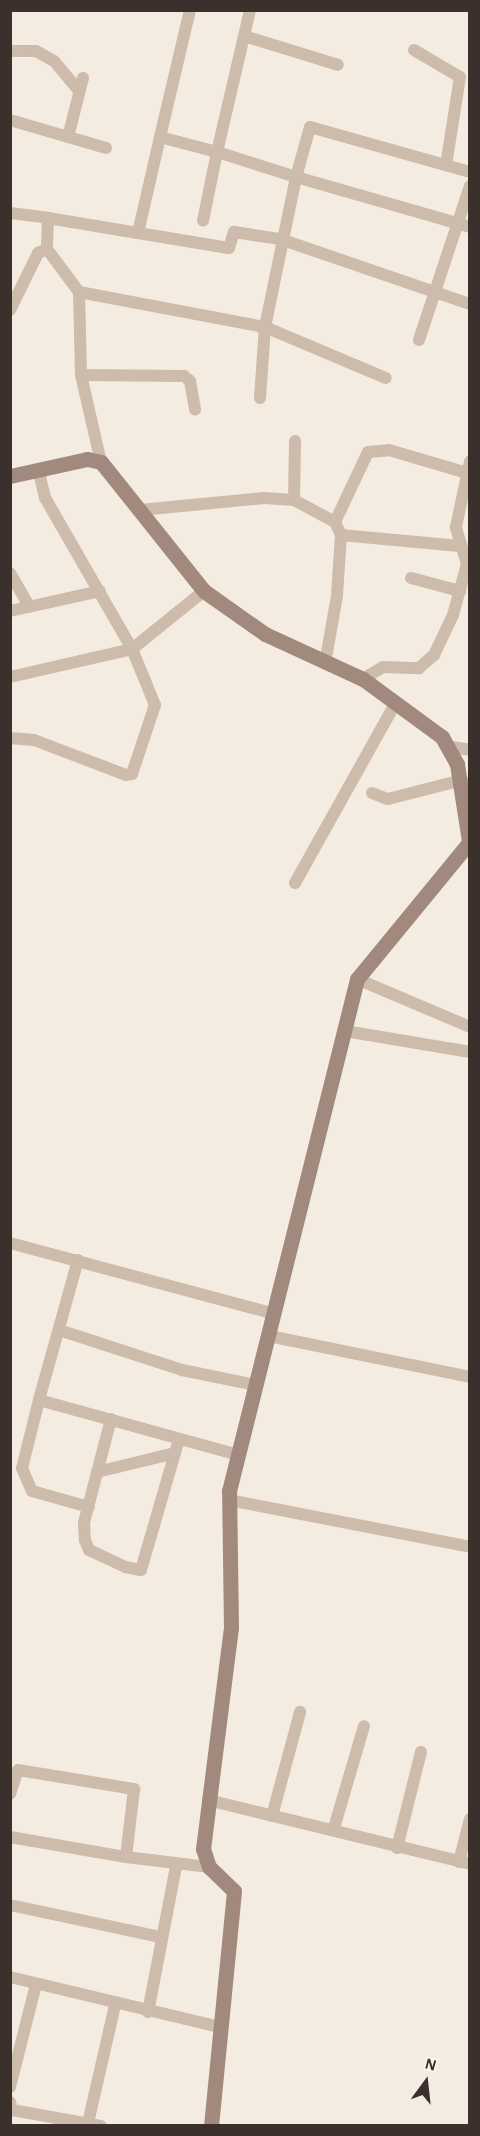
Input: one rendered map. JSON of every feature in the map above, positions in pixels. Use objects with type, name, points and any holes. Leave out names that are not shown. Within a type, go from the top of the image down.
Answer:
[{"type":"street","points":[[138,233],[190,10]]},
{"type":"street","points":[[202,221],[250,10]]},
{"type":"street","points":[[244,36],[338,65]]},
{"type":"street","points":[[414,50],[460,77],[446,165]]},
{"type":"street","points":[[11,51],[36,51],[54,62],[81,85],[68,137]]},
{"type":"street","points":[[10,120],[106,148]]},
{"type":"street","points":[[260,398],[265,327],[280,239],[310,127],[470,172]]},
{"type":"street","points":[[160,137],[470,227]]},
{"type":"street","points":[[419,340],[470,186]]},
{"type":"street","points":[[10,213],[229,248],[234,232],[280,239],[470,304]]},
{"type":"street","points":[[48,218],[47,249],[79,292],[81,375],[101,462],[204,591],[266,634],[326,658],[363,678],[394,706],[446,746],[464,782],[469,846],[357,979],[238,1455],[229,1500],[231,1628],[203,1849],[208,1867],[234,1891],[211,2126]]},
{"type":"street","points":[[11,305],[38,253],[47,249]]},
{"type":"street","points":[[79,292],[265,327],[386,378]]},
{"type":"street","points":[[81,375],[184,376],[195,410]]},
{"type":"street","points":[[294,500],[296,441]]},
{"type":"street","points":[[335,522],[368,452],[389,450],[468,467],[456,527],[459,546],[467,564],[453,615],[425,665],[383,667],[363,678]]},
{"type":"street","points":[[10,476],[87,459],[101,462]]},
{"type":"street","points":[[10,738],[33,740],[132,774],[155,705],[132,649],[45,498],[39,471]]},
{"type":"street","points":[[140,510],[264,498],[294,500],[335,522],[341,535],[326,658]]},
{"type":"street","points":[[341,535],[459,546]]},
{"type":"street","points":[[10,573],[30,607]]},
{"type":"street","points":[[411,578],[460,591]]},
{"type":"street","points":[[10,611],[100,591]]},
{"type":"street","points":[[10,677],[132,649],[204,591]]},
{"type":"street","points":[[294,883],[394,706]]},
{"type":"street","points":[[446,746],[470,750]]},
{"type":"street","points":[[372,793],[400,797],[464,782]]},
{"type":"street","points":[[357,979],[470,1027]]},
{"type":"street","points":[[345,1031],[470,1052]]},
{"type":"street","points":[[10,1244],[78,1260],[274,1314]]},
{"type":"street","points":[[78,1260],[22,1468],[32,1491],[54,1501],[88,1507]]},
{"type":"street","points":[[59,1330],[171,1367],[256,1385]]},
{"type":"street","points":[[269,1336],[470,1377]]},
{"type":"street","points":[[39,1400],[238,1455]]},
{"type":"street","points":[[111,1419],[84,1523],[89,1550],[141,1570],[179,1439]]},
{"type":"street","points":[[97,1472],[175,1453]]},
{"type":"street","points":[[229,1500],[470,1547]]},
{"type":"street","points":[[272,1816],[300,1712]]},
{"type":"street","points":[[334,1828],[364,1726]]},
{"type":"street","points":[[397,1848],[421,1752]]},
{"type":"street","points":[[10,1794],[14,1769],[134,1789],[126,1857]]},
{"type":"street","points":[[208,1800],[334,1828],[397,1848],[464,1863],[470,1820]]},
{"type":"street","points":[[10,1837],[176,1867],[208,1867]]},
{"type":"street","points":[[148,2012],[160,1937],[176,1867]]},
{"type":"street","points":[[10,1905],[160,1937]]},
{"type":"street","points":[[10,1977],[115,2005],[220,2027]]},
{"type":"street","points":[[10,2087],[36,1984]]},
{"type":"street","points":[[10,2102],[12,2110],[95,2124],[115,2005]]}]
